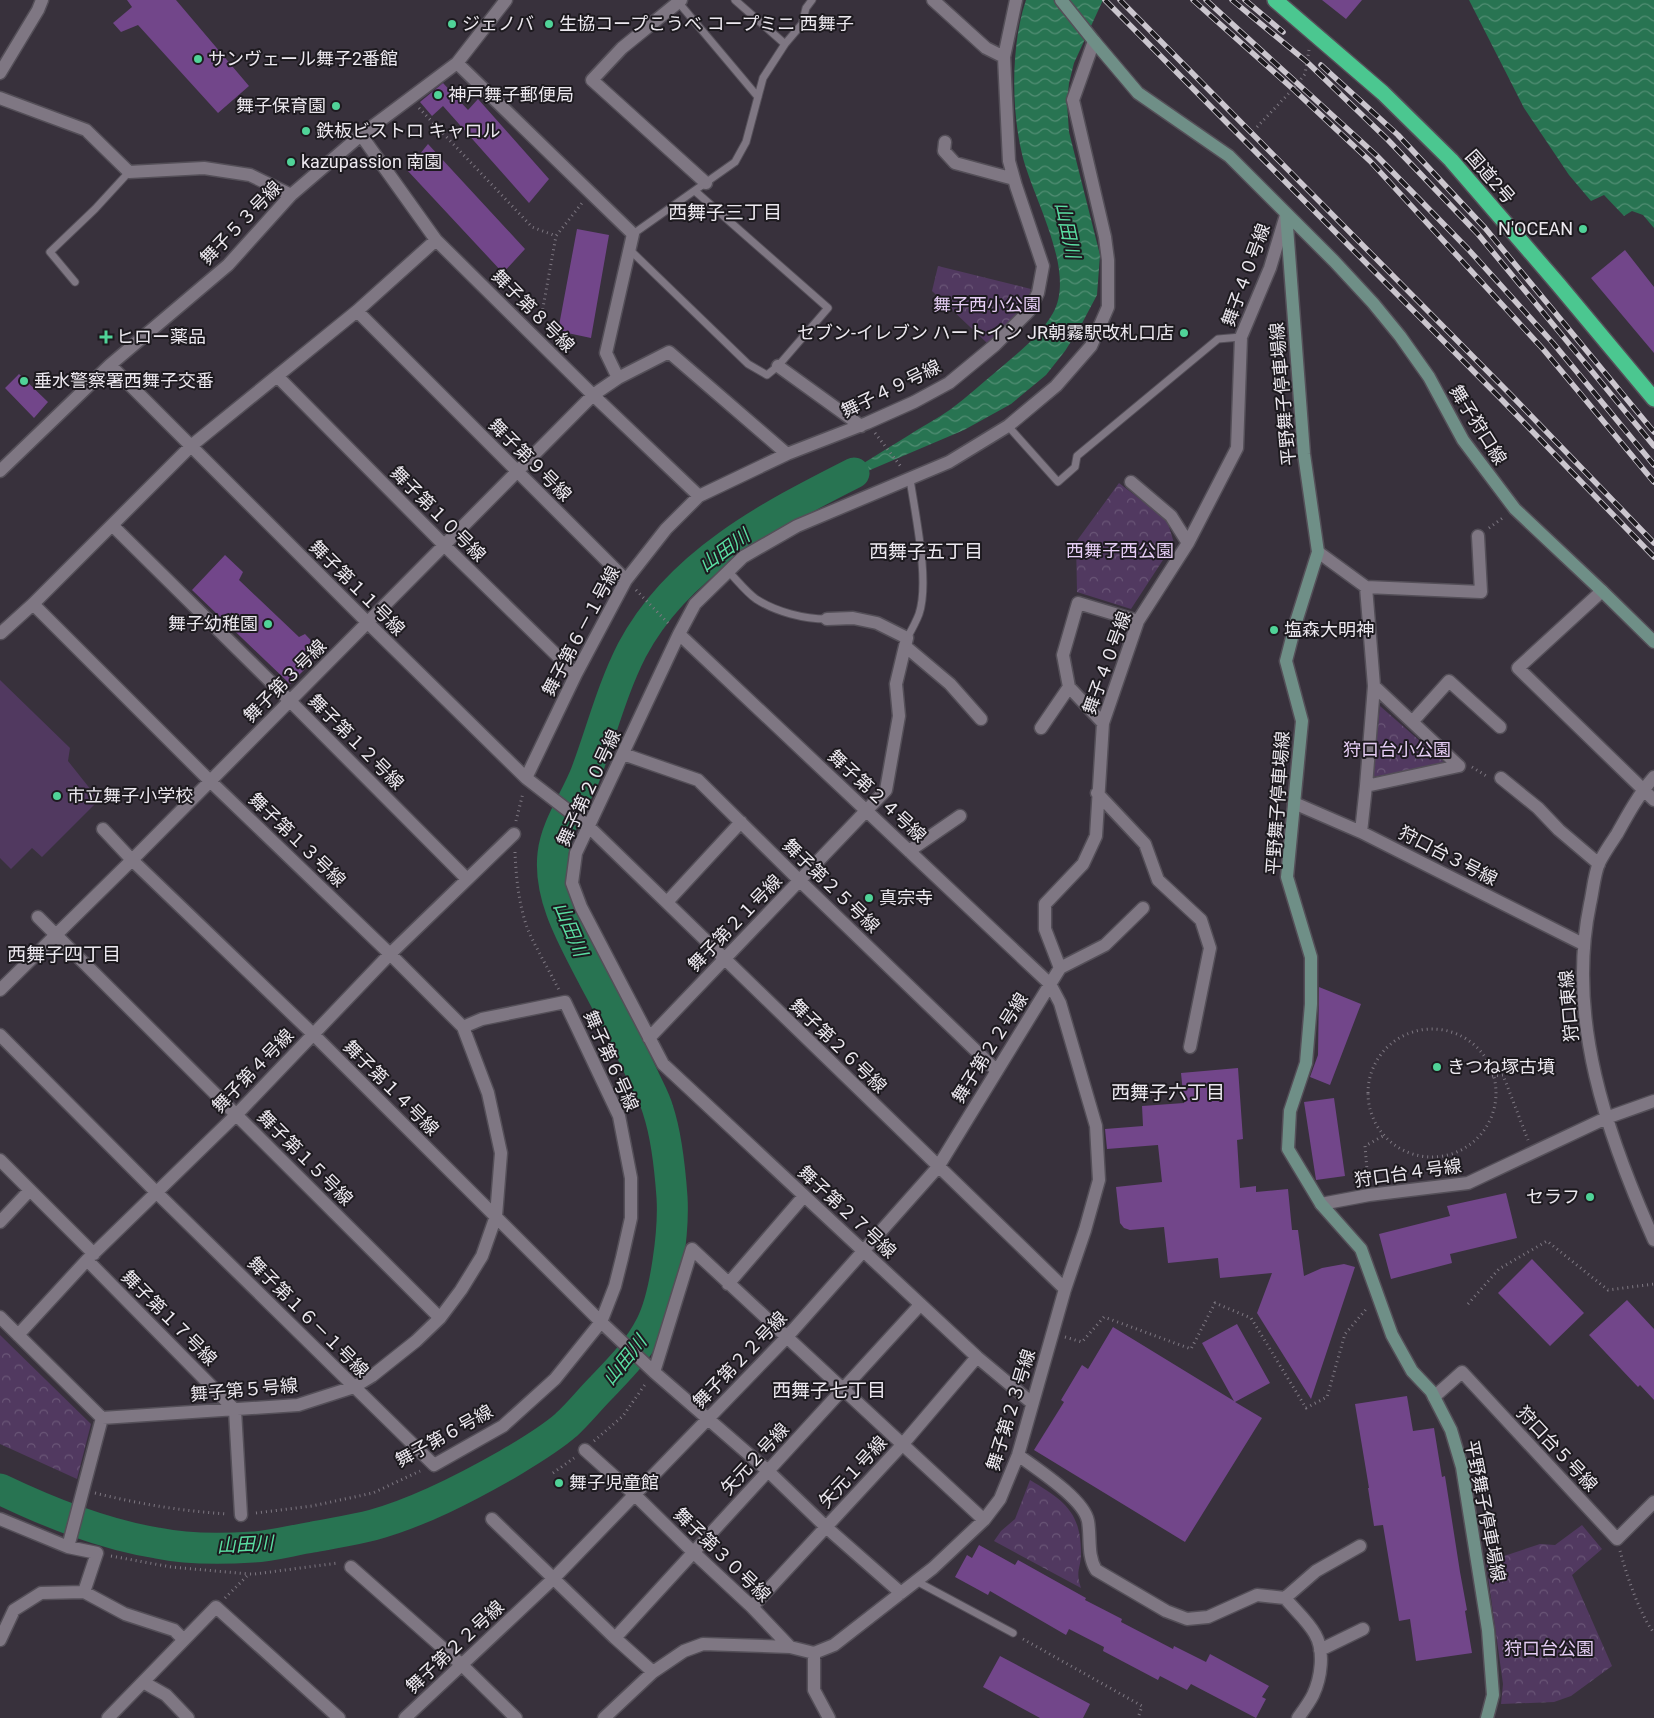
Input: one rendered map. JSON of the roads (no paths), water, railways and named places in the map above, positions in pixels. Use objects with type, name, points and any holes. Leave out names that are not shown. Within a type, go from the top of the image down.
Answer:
[{"type":"highway","name":"国道2号","points":[[1275,0],[1383,92],[1451,160],[1654,399]]},
{"type":"main road","points":[[1061,0],[1138,93],[1229,156],[1286,213]]},
{"type":"main road","name":"舞子狩口線","points":[[1286,213],[1373,303],[1400,336],[1429,377],[1463,440],[1515,509],[1654,642]]},
{"type":"main road","name":"平野舞子停車場線","points":[[1286,213],[1304,454],[1318,552],[1286,661],[1302,721],[1288,877],[1311,957],[1311,1004],[1306,1063],[1290,1111],[1288,1149],[1321,1204],[1361,1249],[1392,1335],[1412,1370],[1434,1396],[1451,1430],[1462,1466],[1488,1630],[1493,1695],[1487,1718]]},
{"type":"street","points":[[0,73],[38,10],[42,0]]},
{"type":"street","name":"舞子５３号線","points":[[0,471],[110,365],[228,265],[291,195],[361,135],[457,63],[506,0]]},
{"type":"street","points":[[933,0],[986,48],[1004,57]]},
{"type":"street","name":"舞子４９号線","points":[[787,454],[864,425],[914,402],[949,383],[995,345],[1029,311],[1038,293],[1043,266],[1009,161],[1004,57],[1016,0]]},
{"type":"street","points":[[680,1],[622,48],[592,80],[706,183]]},
{"type":"street","name":"舞子第２０号線","points":[[649,1038],[580,907],[572,883],[576,853],[588,826],[695,604],[743,556],[797,526],[949,462],[1008,426],[1056,386],[1091,346],[1108,307],[1108,260],[1105,238],[1073,100],[1094,41]]},
{"type":"street","points":[[457,63],[633,234],[606,352],[618,378]]},
{"type":"street","points":[[0,98],[86,130],[129,172],[204,168],[250,175],[291,195]]},
{"type":"street","name":"舞子第８号線","points":[[361,135],[436,240],[593,395],[699,496]]},
{"type":"street","points":[[945,142],[944,151],[955,163],[1014,179]]},
{"type":"street","name":"舞子４０号線","points":[[1060,968],[1045,929],[1045,904],[1083,864],[1096,836],[1097,793],[1103,723],[1138,621],[1188,543],[1237,448],[1240,337],[1270,268],[1286,213]]},
{"type":"street","points":[[0,632],[33,604],[191,446],[357,311],[436,240]]},
{"type":"street","name":"舞子第９号線","points":[[357,311],[626,580]]},
{"type":"street","name":"舞子第３号線","points":[[0,990],[132,860],[593,395],[618,378],[670,352],[787,454]]},
{"type":"street","name":"舞子第１１号線","points":[[110,365],[526,778],[588,826]]},
{"type":"street","points":[[778,366],[864,425]]},
{"type":"street","name":"舞子第１０号線","points":[[277,376],[444,546],[576,674]]},
{"type":"street","name":"舞子第６－１号線","points":[[526,778],[576,674],[626,580],[666,529],[699,496],[787,454]]},
{"type":"street","points":[[1131,482],[1171,516],[1188,543]]},
{"type":"street","name":"舞子第１２号線","points":[[112,525],[467,879]]},
{"type":"street","points":[[1318,552],[1366,587],[1481,592],[1478,536]]},
{"type":"street","points":[[1361,832],[1374,686],[1366,587]]},
{"type":"street","points":[[1602,591],[1518,668],[1654,800]]},
{"type":"street","points":[[1103,723],[1069,687],[1063,655],[1078,603],[1138,621]]},
{"type":"street","name":"舞子第１３号線","points":[[33,604],[210,781],[463,1026]]},
{"type":"street","points":[[827,619],[853,618],[877,623],[906,642],[950,684],[981,719]]},
{"type":"street","name":"舞子第２４号線","points":[[679,634],[1050,984]]},
{"type":"street","name":"舞子第２１号線","points":[[649,1038],[886,790],[899,716],[896,684],[906,642]]},
{"type":"street","points":[[1413,722],[1450,681],[1500,727]]},
{"type":"street","points":[[1366,786],[1459,766],[1374,686]]},
{"type":"street","points":[[1041,728],[1069,687]]},
{"type":"street","name":"舞子第２５号線","points":[[623,754],[698,780],[997,1071]]},
{"type":"street","name":"狩口東線","points":[[1654,777],[1643,790],[1599,864],[1583,944],[1583,983],[1589,1044],[1606,1118],[1630,1186],[1654,1240]]},
{"type":"street","points":[[1501,778],[1538,808],[1559,830],[1599,864]]},
{"type":"street","points":[[1097,793],[1145,844],[1158,880],[1201,920],[1210,948],[1190,1047]]},
{"type":"street","name":"狩口台３号線","points":[[1294,803],[1361,832],[1583,944]]},
{"type":"street","points":[[909,851],[960,816]]},
{"type":"street","points":[[667,902],[741,822]]},
{"type":"street","name":"舞子第２６号線","points":[[588,826],[1065,1289]]},
{"type":"street","name":"舞子第１４号線","points":[[103,829],[132,860],[313,1034],[601,1322],[654,1372],[768,1471],[826,1527],[901,1593]]},
{"type":"street","name":"舞子第４号線","points":[[18,1335],[91,1257],[237,1114],[390,954],[514,834]]},
{"type":"street","points":[[1050,984],[1060,968],[1105,945],[1143,908]]},
{"type":"street","name":"舞子第１５号線","points":[[38,917],[440,1318]]},
{"type":"street","name":"舞子第２２号線","points":[[405,1718],[554,1578],[786,1338],[938,1167],[1050,984]]},
{"type":"street","name":"舞子第２３号線","points":[[814,1653],[834,1645],[933,1568],[984,1520],[1000,1498],[1018,1455],[1052,1333],[1099,1180],[1096,1126],[1060,1003],[1050,984]]},
{"type":"street","name":"舞子第６号線","points":[[434,1465],[503,1426],[555,1379],[601,1322],[615,1286],[632,1218],[631,1178],[619,1116],[565,1002],[482,1019],[463,1026]]},
{"type":"street","name":"舞子第５号線","points":[[102,1418],[298,1405],[354,1387],[372,1376],[416,1341],[440,1318],[461,1290],[482,1256],[496,1216],[501,1153],[488,1093],[463,1026]]},
{"type":"street","name":"舞子第１６－１号線","points":[[0,1035],[157,1193],[434,1465]]},
{"type":"street","name":"舞子第２７号線","points":[[649,1038],[663,1064],[920,1305],[1032,1404]]},
{"type":"street","name":"狩口台４号線","points":[[1321,1204],[1468,1183],[1606,1118],[1654,1101]]},
{"type":"street","name":"舞子第１７号線","points":[[0,1160],[235,1410]]},
{"type":"street","points":[[0,1222],[30,1190]]},
{"type":"street","points":[[728,1284],[804,1196]]},
{"type":"street","points":[[654,1372],[692,1250],[984,1520]]},
{"type":"street","name":"矢元２号線","points":[[616,1638],[692,1552],[920,1305]]},
{"type":"street","points":[[0,1317],[102,1418],[68,1547]]},
{"type":"street","name":"矢元１号線","points":[[752,1607],[902,1445],[977,1357]]},
{"type":"street","name":"狩口台５号線","points":[[1434,1396],[1462,1372],[1617,1538],[1654,1502]]},
{"type":"street","points":[[235,1410],[241,1515]]},
{"type":"street","name":"舞子第３０号線","points":[[585,1450],[634,1494],[692,1552],[752,1607],[790,1647]]},
{"type":"street","points":[[1018,1455],[1078,1502],[1088,1519],[1090,1561],[1096,1570],[1166,1611],[1187,1619],[1208,1617],[1257,1596],[1285,1598],[1316,1636],[1320,1650],[1321,1671],[1313,1695],[1298,1718]]},
{"type":"street","points":[[0,1519],[68,1547],[97,1553],[84,1592]]},
{"type":"street","points":[[492,1519],[654,1672]]},
{"type":"street","points":[[1285,1598],[1316,1571],[1360,1546]]},
{"type":"street","points":[[351,1567],[462,1665],[516,1718]]},
{"type":"street","points":[[0,1640],[14,1610],[41,1593],[84,1592],[124,1614],[174,1630],[184,1640]]},
{"type":"street","points":[[108,1718],[216,1607],[339,1718]]},
{"type":"street","points":[[1320,1650],[1363,1629]]},
{"type":"street","points":[[604,1718],[654,1672],[684,1651],[703,1644],[790,1647],[814,1653],[814,1690],[829,1718]]},
{"type":"street","points":[[143,1682],[166,1696],[188,1718]]},
{"type":"lane","points":[[736,0],[785,44]]},
{"type":"lane","points":[[633,234],[735,162],[746,142],[763,78],[785,44],[802,24],[806,8],[812,0]]},
{"type":"lane","points":[[680,1],[758,97]]},
{"type":"lane","points":[[75,282],[50,252],[96,209],[129,172]]},
{"type":"lane","points":[[629,250],[748,364],[767,375],[778,366],[828,308],[695,191]]},
{"type":"lane","points":[[1008,426],[1058,482],[1075,467],[1077,456],[1218,339],[1240,337]]},
{"type":"lane","points":[[906,642],[919,614],[922,591],[922,562],[910,479]]},
{"type":"lane","points":[[728,571],[756,599],[808,619],[827,619]]},
{"type":"lane","points":[[916,1581],[1012,1633]]},
{"type":"water","points":[[1026,0],[1103,0],[1074,63],[1067,103],[1069,132],[1100,255],[1097,295],[1065,351],[1046,375],[1011,404],[964,430],[816,493],[963,400],[1028,344],[1053,313],[1059,296],[1060,276],[1050,234],[1022,154],[1014,97],[1015,56],[1021,17]]},
{"type":"water","points":[[1469,0],[1654,0],[1654,228],[1643,215],[1632,211],[1624,216],[1604,195],[1591,201],[1569,175],[1524,108]]},
{"type":"waterway","name":"山田川","points":[[0,1489],[57,1514],[96,1528],[168,1545],[241,1548],[276,1544],[373,1525],[391,1520],[442,1499],[492,1473],[553,1436],[580,1411],[629,1358],[651,1325],[665,1280],[672,1227],[668,1153],[664,1131],[654,1098],[578,948],[558,902],[553,870],[555,844],[562,823],[586,773],[625,665],[651,619],[674,592],[700,567],[728,545],[790,507],[854,473]]},
{"type":"railway","points":[[1105,0],[1502,400],[1654,557]]},
{"type":"railway","points":[[1120,0],[1511,395],[1654,543]]},
{"type":"railway","points":[[1193,0],[1370,161],[1543,349],[1654,482]]},
{"type":"railway","points":[[1206,0],[1376,155],[1468,249],[1553,343],[1654,465]]},
{"type":"railway","points":[[1232,0],[1307,62],[1388,140],[1477,233],[1654,446]]},
{"type":"railway","points":[[1245,0],[1283,32]]},
{"type":"railway","points":[[1321,65],[1398,135],[1485,228],[1654,432]]},
{"type":"place","name":"ジェノバ","points":[[452,24]]},
{"type":"place","name":"生協コープこうべ コープミニ 西舞子","points":[[549,24]]},
{"type":"place","name":"サンヴェール舞子2番館","points":[[198,59]]},
{"type":"place","name":"神戸舞子郵便局","points":[[438,95]]},
{"type":"place","name":"舞子保育園","points":[[336,106]]},
{"type":"place","name":"鉄板ビストロ キャロル","points":[[306,131]]},
{"type":"place","name":"kazupassion 南園","points":[[291,162]]},
{"type":"place","name":"N'OCEAN","points":[[1583,229]]},
{"type":"place","name":"セブン-イレブン ハートイン JR朝霧駅改札口店","points":[[1184,333]]},
{"type":"place","name":"ヒロー薬品","points":[[106,337]]},
{"type":"place","name":"垂水警察署西舞子交番","points":[[24,381]]},
{"type":"place","name":"舞子幼稚園","points":[[268,624]]},
{"type":"place","name":"塩森大明神","points":[[1274,630]]},
{"type":"place","name":"市立舞子小学校","points":[[57,796]]},
{"type":"place","name":"真宗寺","points":[[869,898]]},
{"type":"place","name":"きつね塚古墳","points":[[1437,1067]]},
{"type":"place","name":"セラフ","points":[[1590,1197]]},
{"type":"place","name":"舞子児童館","points":[[559,1483]]},
{"type":"district","name":"西舞子三丁目","points":[[725,212]]},
{"type":"district","name":"西舞子五丁目","points":[[926,551]]},
{"type":"district","name":"西舞子四丁目","points":[[64,954]]},
{"type":"district","name":"西舞子六丁目","points":[[1168,1092]]},
{"type":"district","name":"西舞子七丁目","points":[[829,1390]]},
{"type":"park label","name":"舞子西小公園","points":[[987,305]]},
{"type":"park label","name":"西舞子西公園","points":[[1120,551]]},
{"type":"park label","name":"狩口台小公園","points":[[1397,750]]},
{"type":"park label","name":"狩口台公園","points":[[1549,1649]]}]
